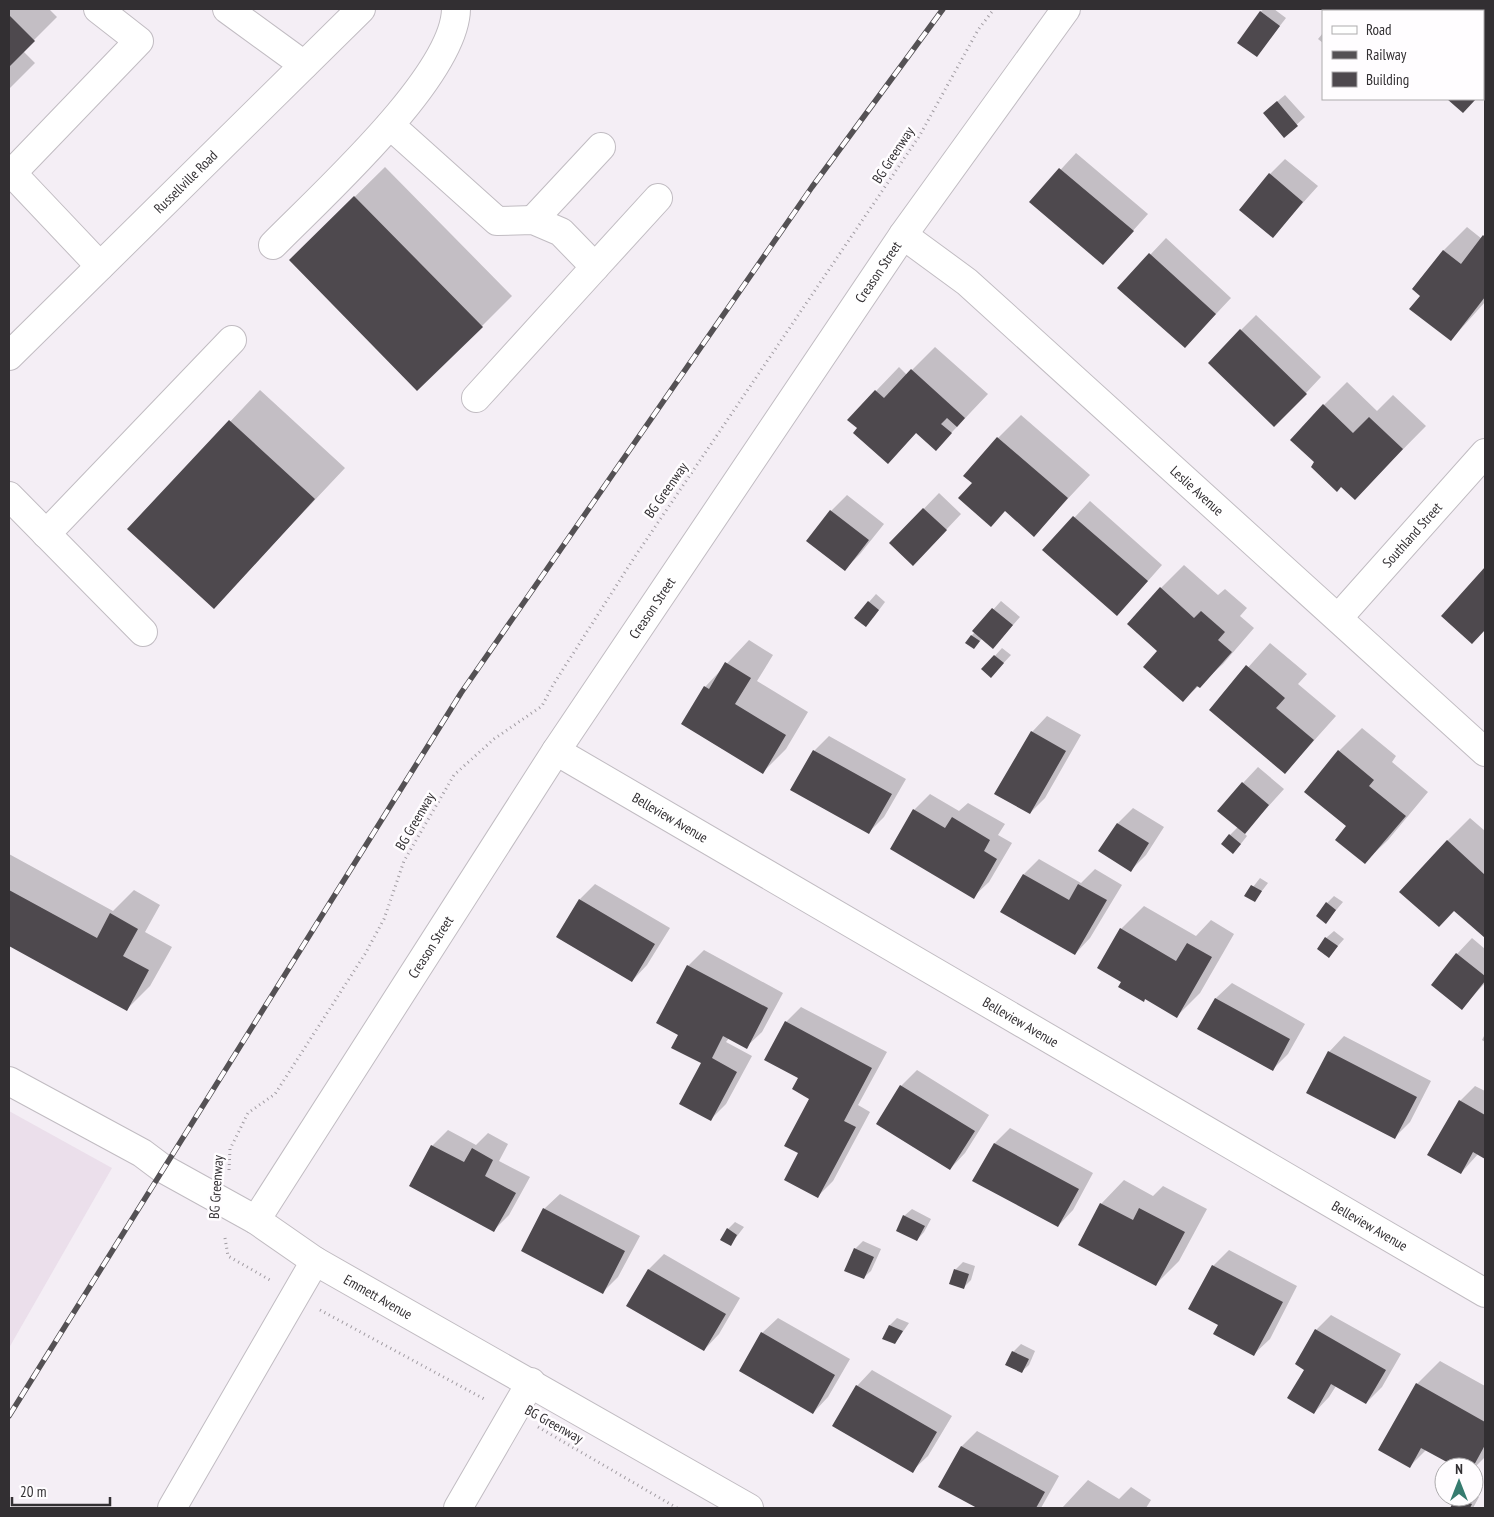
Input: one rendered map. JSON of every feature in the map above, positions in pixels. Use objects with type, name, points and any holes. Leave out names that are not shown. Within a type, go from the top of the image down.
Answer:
[{"type":"street","points":[[98,9],[139,42],[10,172],[100,266]]},
{"type":"street","points":[[227,9],[304,65]]},
{"type":"street","name":"Russellville Road","points":[[9,356],[361,9]]},
{"type":"street","points":[[273,245],[390,125],[437,63],[449,40],[456,18],[456,9]]},
{"type":"street","name":"Creason Street","points":[[256,1220],[556,752],[903,235],[1066,9]]},
{"type":"street","points":[[390,125],[497,221],[533,220],[561,232],[595,268]]},
{"type":"street","points":[[533,220],[600,147]]},
{"type":"street","points":[[476,398],[658,198]]},
{"type":"street","name":"Leslie Avenue","points":[[903,235],[967,282],[1339,617],[1485,752]]},
{"type":"street","points":[[46,534],[232,340]]},
{"type":"street","name":"Southland Street","points":[[1339,617],[1485,453]]},
{"type":"street","points":[[9,496],[143,632]]},
{"type":"street","name":"Belleview Avenue","points":[[556,752],[1485,1293]]},
{"type":"street","name":"Emmett Avenue","points":[[9,1081],[142,1154],[256,1220],[315,1261],[750,1508]]},
{"type":"street","points":[[172,1508],[315,1261]]},
{"type":"street","points":[[458,1508],[531,1382]]},
{"type":"path","name":"BG Greenway","points":[[676,1508],[566,1442],[295,1295],[228,1256],[224,1234],[230,1149],[248,1113],[275,1094],[365,954],[384,919],[404,861],[454,775],[494,739],[542,706],[552,685],[634,558],[915,143],[978,30],[994,9]]},
{"type":"shaded area","points":[[9,1111],[112,1168],[9,1348]]},
{"type":"building","points":[[1341,9],[1387,9],[1386,10]]},
{"type":"building","points":[[1260,11],[1280,26],[1257,57],[1237,43]]},
{"type":"building","points":[[9,15],[35,41],[9,67]]},
{"type":"building","points":[[1448,100],[1475,100],[1463,113]]},
{"type":"building","points":[[1277,101],[1298,126],[1284,138],[1263,113]]},
{"type":"building","points":[[1059,168],[1134,231],[1103,265],[1029,202]]},
{"type":"building","points":[[1269,173],[1303,202],[1273,238],[1239,210]]},
{"type":"building","points":[[354,196],[483,327],[417,391],[289,260]]},
{"type":"building","points":[[1483,235],[1485,237],[1485,297],[1451,341],[1409,309],[1420,296],[1412,289],[1443,250],[1461,264]]},
{"type":"building","points":[[1149,253],[1216,314],[1185,348],[1117,288]]},
{"type":"building","points":[[1240,329],[1307,394],[1274,427],[1208,363]]},
{"type":"building","points":[[911,369],[965,418],[957,427],[947,418],[941,424],[952,433],[936,451],[916,433],[888,464],[853,433],[857,428],[847,420],[875,390],[884,398]]},
{"type":"building","points":[[1323,404],[1353,433],[1369,417],[1403,449],[1355,500],[1341,487],[1337,492],[1311,467],[1314,462],[1290,440]]},
{"type":"building","points":[[229,420],[315,499],[214,609],[127,529]]},
{"type":"building","points":[[997,437],[1068,498],[1034,537],[1005,511],[991,527],[958,498],[972,483],[963,476]]},
{"type":"building","points":[[923,508],[947,530],[913,566],[889,543]]},
{"type":"building","points":[[830,510],[869,540],[845,571],[806,541]]},
{"type":"building","points":[[1073,516],[1148,581],[1117,616],[1042,550]]},
{"type":"building","points":[[1485,567],[1485,630],[1472,644],[1441,616]]},
{"type":"building","points":[[1160,587],[1194,618],[1201,611],[1225,632],[1218,640],[1232,652],[1200,688],[1197,686],[1183,702],[1143,667],[1157,651],[1127,624]]},
{"type":"building","points":[[868,601],[879,610],[866,627],[854,618]]},
{"type":"building","points":[[992,608],[1013,625],[993,649],[972,631]]},
{"type":"building","points":[[971,635],[980,641],[974,649],[965,643]]},
{"type":"building","points":[[994,655],[1004,663],[991,678],[981,669]]},
{"type":"building","points":[[725,662],[751,678],[735,704],[786,735],[763,774],[681,724],[704,686],[709,689]]},
{"type":"building","points":[[1246,665],[1285,698],[1276,708],[1314,740],[1285,774],[1209,710]]},
{"type":"building","points":[[1031,731],[1066,751],[1030,814],[994,794]]},
{"type":"building","points":[[813,750],[892,794],[869,834],[790,790]]},
{"type":"building","points":[[1338,750],[1374,780],[1369,786],[1406,816],[1365,864],[1335,840],[1346,826],[1304,792]]},
{"type":"building","points":[[1242,782],[1269,805],[1245,834],[1217,811]]},
{"type":"building","points":[[913,809],[945,828],[952,817],[990,840],[984,851],[997,859],[974,899],[890,849]]},
{"type":"building","points":[[1117,823],[1149,843],[1131,872],[1098,851]]},
{"type":"building","points":[[1229,834],[1241,844],[1233,854],[1221,844]]},
{"type":"building","points":[[1447,840],[1485,875],[1485,938],[1454,911],[1439,927],[1399,892]]},
{"type":"building","points":[[1023,874],[1069,900],[1078,884],[1107,900],[1075,955],[1000,912]]},
{"type":"building","points":[[1251,885],[1262,891],[1255,902],[1244,896]]},
{"type":"building","points":[[9,890],[97,938],[110,913],[138,929],[123,956],[149,970],[127,1011],[9,946]]},
{"type":"building","points":[[579,899],[655,944],[632,982],[556,937]]},
{"type":"building","points":[[1326,902],[1336,910],[1326,924],[1316,916]]},
{"type":"building","points":[[1120,928],[1176,961],[1187,943],[1212,957],[1177,1018],[1145,999],[1144,1002],[1118,987],[1121,982],[1097,968]]},
{"type":"building","points":[[1325,937],[1338,946],[1329,958],[1317,949]]},
{"type":"building","points":[[1456,953],[1485,976],[1485,981],[1462,1010],[1431,985]]},
{"type":"building","points":[[687,965],[768,1008],[747,1049],[723,1036],[712,1058],[737,1072],[711,1121],[679,1104],[701,1063],[671,1048],[678,1035],[656,1023]]},
{"type":"building","points":[[1215,998],[1290,1039],[1273,1071],[1197,1029]]},
{"type":"building","points":[[785,1021],[872,1068],[844,1121],[856,1127],[818,1198],[784,1180],[798,1153],[784,1146],[809,1099],[792,1089],[798,1078],[764,1060]]},
{"type":"building","points":[[1328,1051],[1417,1097],[1395,1139],[1306,1093]]},
{"type":"building","points":[[900,1085],[975,1131],[950,1170],[876,1124]]},
{"type":"building","points":[[1459,1100],[1485,1115],[1485,1159],[1473,1152],[1461,1174],[1427,1155]]},
{"type":"building","points":[[994,1143],[1079,1189],[1058,1227],[972,1181]]},
{"type":"building","points":[[431,1145],[464,1162],[472,1148],[493,1160],[485,1176],[516,1193],[494,1232],[409,1186]]},
{"type":"building","points":[[1100,1203],[1133,1220],[1139,1208],[1185,1232],[1156,1286],[1078,1245]]},
{"type":"building","points":[[543,1208],[625,1251],[603,1294],[521,1251]]},
{"type":"building","points":[[903,1215],[925,1226],[917,1241],[896,1231]]},
{"type":"building","points":[[727,1228],[737,1235],[731,1246],[720,1240]]},
{"type":"building","points":[[854,1248],[874,1257],[864,1279],[844,1271]]},
{"type":"building","points":[[1212,1265],[1283,1302],[1254,1356],[1213,1334],[1218,1325],[1188,1309]]},
{"type":"building","points":[[648,1269],[726,1314],[704,1351],[626,1306]]},
{"type":"building","points":[[954,1269],[969,1274],[964,1289],[949,1284]]},
{"type":"building","points":[[889,1325],[903,1331],[895,1344],[882,1339]]},
{"type":"building","points":[[1315,1329],[1386,1370],[1366,1404],[1331,1384],[1314,1414],[1287,1398],[1304,1370],[1295,1364]]},
{"type":"building","points":[[761,1332],[835,1375],[813,1414],[739,1371]]},
{"type":"building","points":[[1012,1351],[1029,1359],[1022,1373],[1005,1365]]},
{"type":"building","points":[[1416,1383],[1485,1422],[1485,1445],[1478,1457],[1438,1457],[1421,1448],[1410,1468],[1378,1450]]},
{"type":"building","points":[[856,1385],[937,1432],[913,1473],[832,1426]]},
{"type":"building","points":[[961,1446],[1045,1492],[1036,1508],[977,1508],[938,1487]]},
{"type":"building","points":[[1451,1507],[1470,1507],[1470,1508]]},
{"type":"railway","points":[[9,1416],[461,693],[812,187],[943,9]]}]
